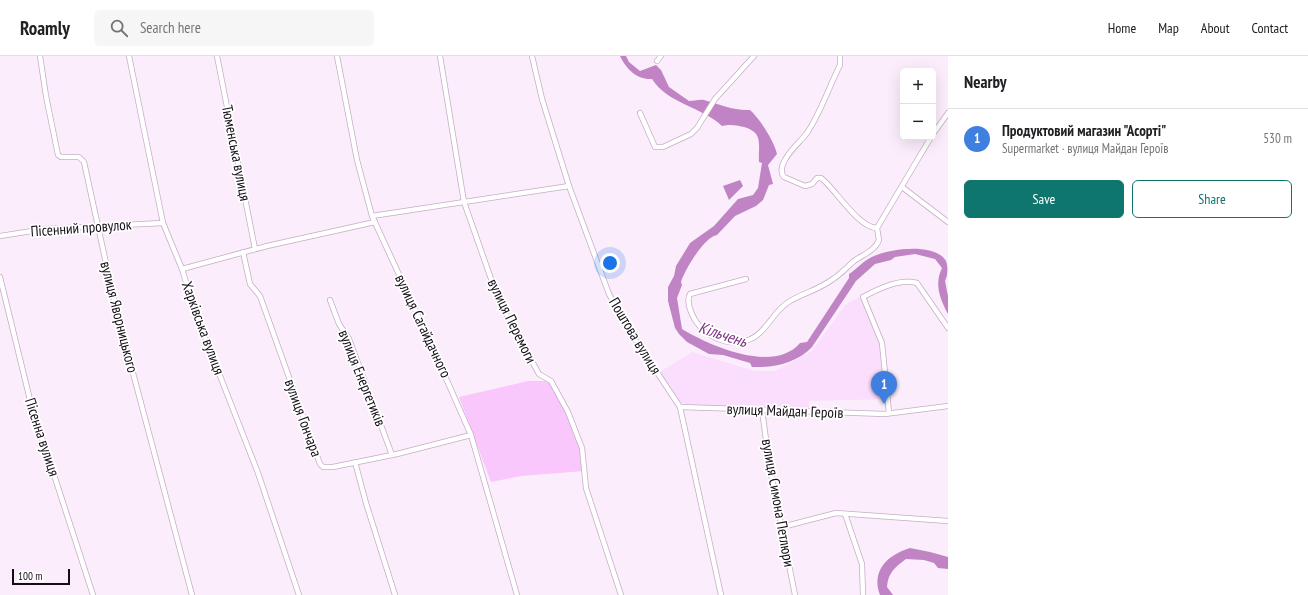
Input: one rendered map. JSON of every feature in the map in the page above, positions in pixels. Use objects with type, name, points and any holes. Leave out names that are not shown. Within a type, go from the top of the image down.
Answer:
[{"type":"street","name":"вулиця Яворницького","points":[[40,56],[46,96],[58,155],[61,157],[79,157],[84,162],[116,309],[192,595]]},
{"type":"street","name":"Харківська вулиця","points":[[129,56],[163,223],[182,269],[195,312],[261,480],[299,595]]},
{"type":"street","name":"Тюменська вулиця","points":[[217,56],[255,249]]},
{"type":"street","name":"вулиця Сагайдачного","points":[[337,56],[357,160],[372,216],[471,435],[517,595]]},
{"type":"street","name":"вулиця Перемоги","points":[[440,56],[464,202],[496,293],[507,316],[539,374],[551,381],[568,412],[582,448],[586,488],[621,595]]},
{"type":"street","name":"Поштова вулиця","points":[[532,56],[550,126],[569,186],[609,294],[627,327],[680,407],[721,595]]},
{"type":"street","points":[[657,61],[662,56]]},
{"type":"street","points":[[640,113],[655,147],[659,148],[691,134],[697,128],[716,99],[754,56]]},
{"type":"street","points":[[840,56],[840,65],[813,122],[798,144],[786,158],[782,175],[805,186],[812,184],[817,178],[821,178],[852,212],[870,227],[876,228]]},
{"type":"street","points":[[936,130],[948,113]]},
{"type":"street","points":[[746,279],[690,294],[689,302],[692,315],[699,325],[710,335],[716,338],[738,342],[751,339],[760,332],[784,304],[833,279],[854,261],[873,248],[879,240],[876,228],[929,140]]},
{"type":"street","points":[[372,216],[569,186]]},
{"type":"street","points":[[902,187],[948,222]]},
{"type":"street","points":[[182,269],[255,249],[375,222]]},
{"type":"street","name":"Пісенний провулок","points":[[0,236],[45,229],[163,223]]},
{"type":"street","name":"вулиця Гончара","points":[[244,252],[250,284],[260,296],[320,464],[328,468],[392,455],[471,435]]},
{"type":"street","name":"Пісенна вулиця","points":[[0,277],[31,404],[93,595]]},
{"type":"street","points":[[889,413],[882,343],[863,297],[891,285],[912,281],[917,283],[924,290],[948,328]]},
{"type":"street","name":"вулиця Енергетиків","points":[[330,300],[340,324],[349,339],[392,455]]},
{"type":"street","name":"вулиця Майдан Героїв","points":[[680,407],[801,412],[889,413],[948,406]]},
{"type":"street","name":"вулиця Симона Петлюри","points":[[762,410],[770,469],[794,595]]},
{"type":"street","points":[[355,462],[366,504],[395,595]]},
{"type":"street","points":[[782,527],[836,514],[948,522]]},
{"type":"street","points":[[845,514],[862,564],[863,595]]},
{"type":"street","points":[[293,595],[299,595]]},
{"type":"shaded area","points":[[620,56],[626,56],[629,62],[640,71],[656,65],[661,70],[669,87],[689,101],[702,100],[733,108],[750,110],[766,130],[777,154],[768,165],[773,184],[769,185],[763,200],[756,206],[735,216],[717,235],[706,242],[695,255],[686,270],[677,298],[682,329],[709,343],[742,354],[759,357],[775,356],[789,352],[800,343],[807,342],[849,278],[849,274],[874,256],[901,249],[923,249],[932,251],[940,255],[946,261],[947,276],[945,281],[948,296],[948,314],[938,286],[938,280],[942,268],[935,259],[915,254],[895,257],[891,260],[875,264],[856,281],[812,347],[792,361],[769,367],[752,367],[750,363],[723,355],[709,354],[687,342],[675,328],[668,301],[668,287],[674,276],[676,266],[690,243],[714,226],[738,199],[753,195],[758,188],[762,163],[759,162],[759,140],[755,132],[750,129],[735,125],[722,126],[705,114],[676,100],[659,87],[652,79],[642,78],[633,73],[625,65]]},
{"type":"shaded area","points":[[740,180],[743,186],[729,200],[723,186]]},
{"type":"shaded area","points":[[859,297],[864,302],[879,340],[886,399],[809,401],[809,409],[748,408],[686,404],[681,403],[660,372],[692,352],[754,371],[775,371],[812,351],[846,304]]},
{"type":"shaded area","points":[[528,381],[548,381],[567,415],[582,452],[584,471],[521,476],[491,482],[459,397]]},
{"type":"shaded area","points":[[910,548],[948,557],[948,569],[938,568],[934,563],[924,560],[906,559],[895,568],[889,578],[887,587],[893,595],[880,595],[878,586],[879,571],[894,555]]},
{"type":"place","name":"Продуктовий магазин \"Асорті\"","points":[[884,404]]},
{"type":"water label","name":"Кільчень","points":[[723,334]]}]
